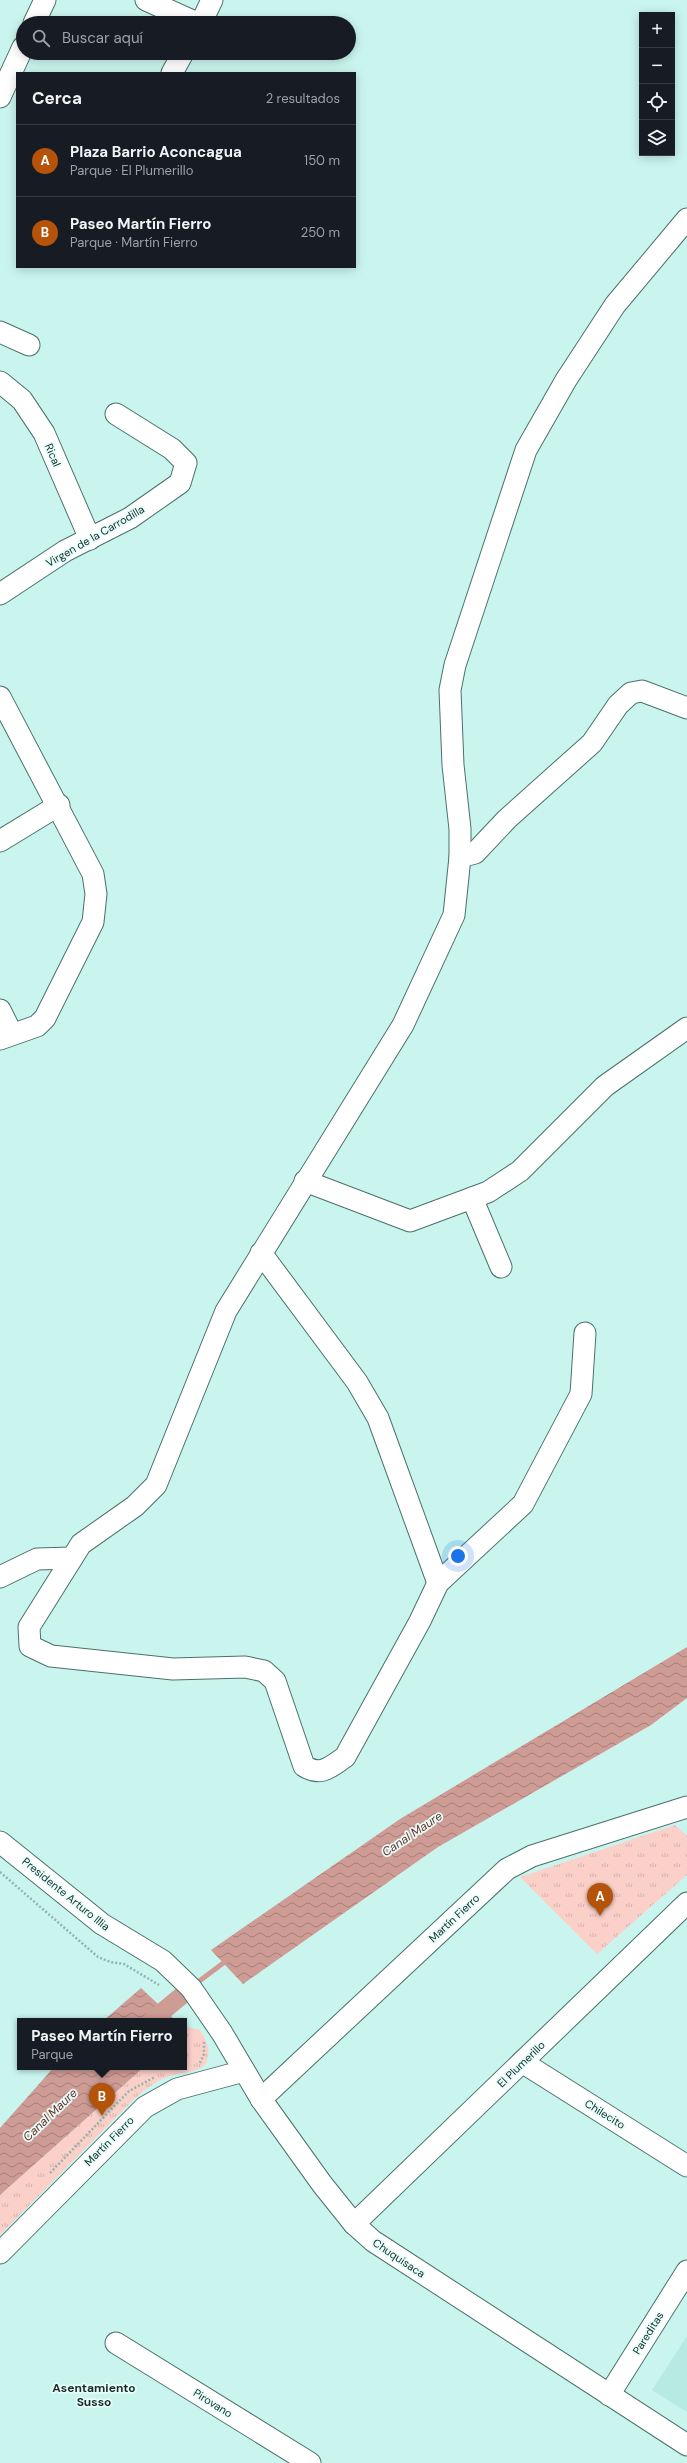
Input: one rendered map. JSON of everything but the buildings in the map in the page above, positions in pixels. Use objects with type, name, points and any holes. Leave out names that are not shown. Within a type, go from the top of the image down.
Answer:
[{"type":"street","points":[[37,16],[44,0]]},
{"type":"street","points":[[146,0],[181,16]]},
{"type":"street","points":[[204,16],[212,0]]},
{"type":"street","points":[[5,96],[18,60]]},
{"type":"street","points":[[173,72],[179,60]]},
{"type":"street","points":[[585,1333],[581,1394],[523,1504],[438,1584],[420,1621],[346,1757],[326,1770],[312,1771],[304,1766],[275,1681],[264,1671],[245,1667],[173,1669],[51,1656],[30,1646],[29,1627],[81,1544],[135,1506],[156,1485],[226,1311],[403,1025],[454,915],[460,858],[460,829],[453,765],[450,690],[455,665],[526,450],[566,380],[615,305],[687,219]]},
{"type":"street","points":[[0,332],[29,345]]},
{"type":"street","name":"Rical","points":[[0,382],[22,400],[44,433],[90,539]]},
{"type":"street","name":"Virgen de la Carrodilla","points":[[0,594],[66,551],[130,518],[180,483],[186,464],[172,449],[116,414]]},
{"type":"street","points":[[460,858],[475,853],[507,819],[592,743],[618,705],[631,694],[642,691],[687,708]]},
{"type":"street","points":[[0,697],[59,805],[93,874],[96,894],[93,922],[45,1018],[37,1026],[6,1036],[0,1010]]},
{"type":"street","points":[[0,841],[59,805]]},
{"type":"street","points":[[306,1181],[410,1221],[488,1192],[520,1170],[605,1086],[687,1028]]},
{"type":"street","points":[[472,1198],[501,1267]]},
{"type":"street","points":[[261,1253],[357,1382],[378,1418],[438,1584]]},
{"type":"street","points":[[0,1578],[37,1559],[72,1558]]},
{"type":"street","name":"Martín Fierro","points":[[261,2098],[507,1869],[532,1856],[687,1807]]},
{"type":"street","name":"Presidente Arturo Illia","points":[[0,1842],[102,1924],[163,1961],[191,1988]]},
{"type":"street","name":"El Plumerillo","points":[[354,2224],[687,1903]]},
{"type":"street","name":"Chuquisaca","points":[[191,1988],[261,2098],[322,2184],[354,2224],[374,2242],[687,2445]]},
{"type":"street","name":"Chilecito","points":[[522,2062],[687,2166]]},
{"type":"street","name":"Martín Fierro","points":[[0,2253],[145,2107],[177,2089],[244,2071]]},
{"type":"street","name":"Pareditas","points":[[609,2394],[687,2271]]},
{"type":"street","name":"Pirovano","points":[[116,2343],[310,2463]]},
{"type":"path","points":[[0,1872],[98,1957],[110,1962],[124,1964],[162,1987]]},
{"type":"path","points":[[195,2065],[201,2063],[204,2054],[202,2039]]},
{"type":"path","points":[[48,2174],[129,2091],[157,2077]]},
{"type":"shaded area","points":[[687,2336],[687,2412],[652,2390]]},
{"type":"green space","points":[[675,1825],[687,1836],[687,1875],[597,1954],[520,1877]]},
{"type":"green space","points":[[187,2027],[200,2030],[208,2047],[208,2059],[206,2064],[194,2071],[165,2078],[147,2088],[135,2098],[0,2235],[0,2195],[141,2070],[187,2070]]},
{"type":"water","points":[[687,1647],[687,1698],[651,1725],[438,1847],[243,1984],[211,1950],[400,1819]]},
{"type":"water","points":[[141,1988],[173,2018],[106,2018]]},
{"type":"water","points":[[51,2070],[141,2070],[0,2195],[0,2128]]},
{"type":"waterway","name":"Canal Maure","points":[[194,1985],[226,1961]]},
{"type":"waterway","name":"Canal Maure","points":[[155,2018],[191,1988]]},
{"type":"place","name":"Plaza Barrio Aconcagua","points":[[600,1916]]},
{"type":"place","name":"Paseo Martín Fierro","points":[[102,2116]]},
{"type":"district","name":"Asentamiento Susso","points":[[94,2395]]}]
